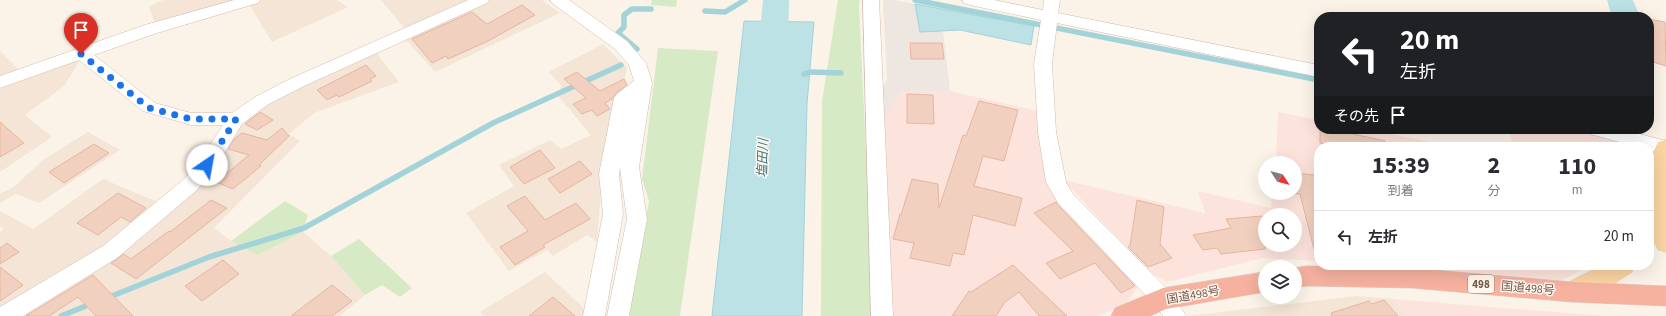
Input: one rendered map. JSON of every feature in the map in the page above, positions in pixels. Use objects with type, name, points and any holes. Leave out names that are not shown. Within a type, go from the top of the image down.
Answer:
[{"type":"highway","name":"国道498号","points":[[1302,277],[1412,278],[1572,292],[1666,296]]},
{"type":"highway","name":"国道498号","points":[[1124,316],[1169,308],[1258,284]]},
{"type":"main road","points":[[1654,190],[1656,171],[1666,148]]},
{"type":"main road","points":[[1654,207],[1658,234]]},
{"type":"main road","points":[[1572,292],[1615,270]]},
{"type":"street","points":[[0,82],[151,29],[252,0]]},
{"type":"street","points":[[4,316],[90,266],[110,252],[191,184],[207,165],[236,119],[261,101],[298,82],[481,0]]},
{"type":"street","points":[[558,0],[621,45],[637,63],[643,83],[629,167],[637,219],[618,316]]},
{"type":"street","points":[[871,0],[882,316]]},
{"type":"street","points":[[970,0],[1314,70]]},
{"type":"street","points":[[1050,17],[1044,71],[1047,132],[1056,182],[1065,198],[1169,308]]},
{"type":"street","points":[[81,54],[149,108],[191,119],[236,119]]},
{"type":"street","points":[[594,316],[613,214],[609,174],[623,98],[643,83]]},
{"type":"street","points":[[1615,134],[1644,142]]},
{"type":"street","points":[[1654,145],[1666,148]]},
{"type":"shaded area","points":[[163,0],[337,0],[348,7],[272,42],[249,4],[155,23],[149,7]]},
{"type":"shaded area","points":[[381,0],[542,0],[560,13],[435,72],[405,39],[406,30]]},
{"type":"shaded area","points":[[883,0],[894,0],[915,4],[920,31],[943,31],[950,91],[901,91],[880,126],[880,92],[887,80]]},
{"type":"shaded area","points":[[603,44],[627,68],[602,179],[597,242],[587,235],[553,256],[547,250],[509,271],[466,213],[514,186],[499,165],[550,140],[561,149],[591,135],[559,97],[561,85],[549,72]]},
{"type":"shaded area","points":[[371,46],[399,82],[314,113],[289,134],[300,141],[214,228],[231,241],[258,255],[303,232],[331,256],[365,295],[340,316],[0,316],[0,232],[4,229],[0,226],[0,211],[33,229],[103,179],[160,203],[200,165],[228,124]]},
{"type":"shaded area","points":[[0,51],[20,71],[70,52],[79,62],[64,86],[25,115],[52,137],[0,172]]},
{"type":"shaded area","points":[[901,91],[950,91],[1042,112],[1042,156],[1139,285],[1126,304],[1097,316],[888,316],[880,126]]},
{"type":"shaded area","points":[[1278,112],[1314,119],[1314,134],[1391,134],[1431,142],[1314,142],[1314,261],[1263,258],[1167,282],[1152,274],[1063,180],[1205,213],[1198,191],[1271,208],[1272,200],[1302,200],[1302,156],[1276,156]]},
{"type":"shaded area","points":[[88,132],[120,150],[39,203],[16,194],[0,203],[0,194],[15,186],[43,160]]},
{"type":"shaded area","points":[[1511,134],[1622,134],[1633,142],[1511,142]]},
{"type":"shaded area","points":[[1446,270],[1582,270],[1561,281]]},
{"type":"shaded area","points":[[545,272],[586,310],[585,316],[484,316],[480,312]]},
{"type":"shaded area","points":[[1356,296],[1395,299],[1405,316],[1188,316],[1289,304],[1302,304],[1302,302]]},
{"type":"shaded area","points":[[1395,299],[1478,306],[1606,316],[1405,316]]},
{"type":"green space","points":[[652,0],[677,0],[676,7],[651,5]]},
{"type":"green space","points":[[838,0],[860,0],[859,6],[874,316],[821,316],[822,101]]},
{"type":"green space","points":[[658,48],[718,51],[680,316],[628,316],[649,201],[642,179]]},
{"type":"green space","points":[[285,201],[308,215],[303,232],[258,255],[231,241]]},
{"type":"green space","points":[[359,239],[412,288],[400,297],[382,285],[365,295],[331,256]]},
{"type":"water","points":[[915,4],[1034,26],[1031,45],[960,30],[920,32]]},
{"type":"water","points":[[744,21],[814,22],[807,104],[802,316],[712,316]]},
{"type":"building","points":[[522,5],[535,15],[488,41],[448,59],[446,56],[432,63],[412,39],[472,12],[487,24]]},
{"type":"building","points":[[1654,20],[1665,22],[1666,66],[1654,62]]},
{"type":"building","points":[[910,43],[942,43],[944,59],[911,59]]},
{"type":"building","points":[[366,65],[376,76],[370,79],[372,81],[339,97],[337,95],[327,100],[317,90]]},
{"type":"building","points":[[577,72],[600,91],[624,79],[627,85],[616,93],[612,99],[605,103],[610,109],[597,116],[592,110],[582,114],[573,104],[586,98],[564,79]]},
{"type":"building","points":[[907,94],[933,95],[934,124],[907,123]]},
{"type":"building","points":[[979,101],[1018,110],[1004,161],[983,156],[974,186],[1022,198],[1015,226],[973,215],[964,255],[953,253],[950,266],[910,258],[914,243],[893,239],[912,179],[938,184],[939,208],[963,135],[966,136]]},
{"type":"building","points":[[260,112],[273,120],[257,130],[245,124]]},
{"type":"building","points":[[0,122],[24,143],[0,157]]},
{"type":"building","points":[[282,128],[289,136],[259,165],[261,166],[233,189],[216,182],[249,155],[228,149],[234,139],[242,133],[267,140]]},
{"type":"building","points":[[1320,134],[1353,134],[1385,141],[1385,142],[1320,142]]},
{"type":"building","points":[[94,144],[109,153],[64,183],[49,172]]},
{"type":"building","points":[[540,150],[555,168],[524,184],[510,167]]},
{"type":"building","points":[[580,161],[592,174],[560,193],[548,179]]},
{"type":"building","points":[[1302,174],[1314,175],[1314,249],[1302,200]]},
{"type":"building","points":[[118,193],[146,208],[130,222],[121,217],[98,235],[77,223]]},
{"type":"building","points":[[525,196],[545,220],[576,203],[590,219],[543,245],[545,247],[515,265],[500,247],[528,231],[507,206]]},
{"type":"building","points":[[211,200],[227,208],[136,279],[111,263],[124,254],[131,259],[169,231],[170,232]]},
{"type":"building","points":[[1137,200],[1164,207],[1160,244],[1172,258],[1148,267],[1128,247],[1130,246]]},
{"type":"building","points":[[1056,202],[1135,286],[1121,293],[1095,263],[1060,279],[1046,263],[1073,251],[1034,213]]},
{"type":"building","points":[[1258,216],[1258,250],[1221,254],[1217,248],[1203,250],[1193,235],[1231,228],[1226,219]]},
{"type":"building","points":[[7,243],[19,252],[0,264],[0,248]]},
{"type":"building","points":[[223,260],[239,274],[202,301],[185,286]]},
{"type":"building","points":[[1013,265],[1067,316],[1039,316],[1019,292],[1005,302],[996,316],[952,316],[969,291],[971,292]]},
{"type":"building","points":[[0,267],[23,285],[0,301]]},
{"type":"building","points":[[93,275],[133,316],[96,316],[78,297],[49,316],[26,316]]},
{"type":"building","points":[[332,285],[352,301],[332,316],[291,316]]},
{"type":"building","points":[[553,297],[575,316],[529,316]]},
{"type":"building","points":[[1384,300],[1398,316],[1332,316],[1331,313],[1369,301],[1372,304]]},
{"type":"waterway","points":[[705,11],[725,12],[745,0]]},
{"type":"waterway","name":"塩田川","points":[[767,64],[775,21],[776,0]]},
{"type":"waterway","points":[[915,0],[1314,79]]},
{"type":"waterway","points":[[1620,0],[1624,12]]},
{"type":"waterway","points":[[637,49],[618,33],[624,27],[624,15],[632,9],[651,9]]},
{"type":"waterway","points":[[1654,40],[1666,42]]},
{"type":"waterway","points":[[107,298],[209,257],[304,228],[493,123],[621,65]]},
{"type":"waterway","points":[[804,74],[811,72],[841,73]]},
{"type":"waterway","points":[[61,316],[93,303]]},
{"type":"route","points":[[81,54],[149,108],[191,119],[236,119],[207,165]]}]
